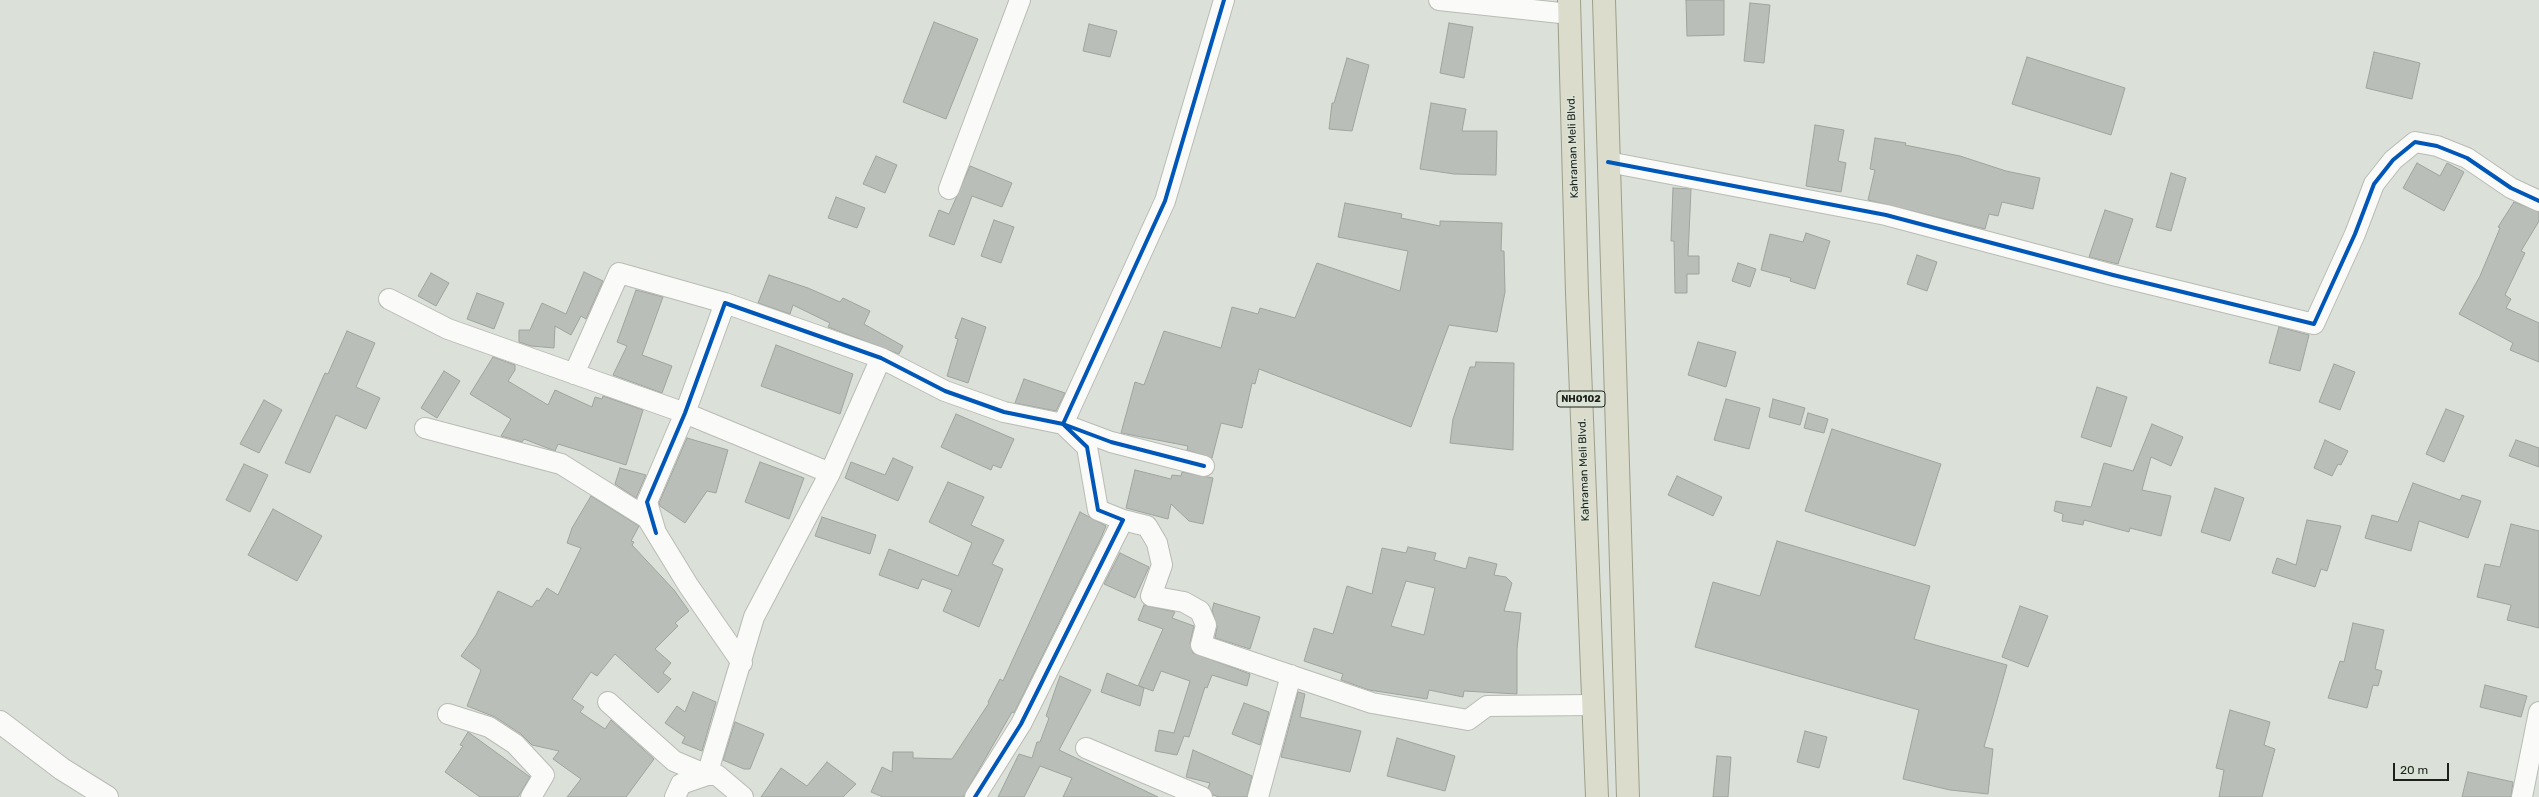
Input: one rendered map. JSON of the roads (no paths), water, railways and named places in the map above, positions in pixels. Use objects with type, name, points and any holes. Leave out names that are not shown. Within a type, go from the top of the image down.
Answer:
[{"type":"highway","name":"NH0102","points":[[1604,0],[1628,797]]},
{"type":"highway","name":"Kahraman Meli Blvd.","points":[[1570,7],[1577,286],[1597,797]]},
{"type":"street","points":[[949,189],[1020,0]]},
{"type":"street","points":[[1063,424],[1165,201],[1224,0]]},
{"type":"street","points":[[1439,0],[1570,7]]},
{"type":"street","points":[[1608,162],[1886,215],[2113,275],[2314,324],[2355,234],[2374,184],[2393,160],[2415,142],[2437,146],[2467,158],[2511,188],[2539,201]]},
{"type":"street","points":[[574,374],[619,273],[725,303],[881,358],[945,392],[1004,412],[1063,424],[1111,442],[1204,466]]},
{"type":"street","points":[[389,298],[448,329],[685,413],[830,473]]},
{"type":"street","points":[[656,533],[647,502],[685,413],[725,303]]},
{"type":"street","points":[[707,775],[742,663],[754,617],[830,473],[881,358]]},
{"type":"street","points":[[1063,424],[1087,447],[1098,510],[1123,520],[1147,526],[1157,543],[1162,565],[1151,596],[1184,602],[1200,611],[1206,624],[1201,644],[1372,703],[1468,720],[1487,706],[1594,705]]},
{"type":"street","points":[[425,428],[561,464],[647,518],[688,585],[742,663]]},
{"type":"street","points":[[975,797],[1021,724],[1123,520]]},
{"type":"street","points":[[1258,797],[1291,675]]},
{"type":"street","points":[[608,702],[674,761],[707,775]]},
{"type":"street","points":[[2522,797],[2539,712]]},
{"type":"street","points":[[448,714],[489,727],[515,744],[544,775],[531,797]]},
{"type":"street","points":[[0,722],[62,769],[107,797]]},
{"type":"street","points":[[1086,748],[1202,797]]},
{"type":"street","points":[[675,797],[681,784],[707,775],[717,775],[743,797]]}]
